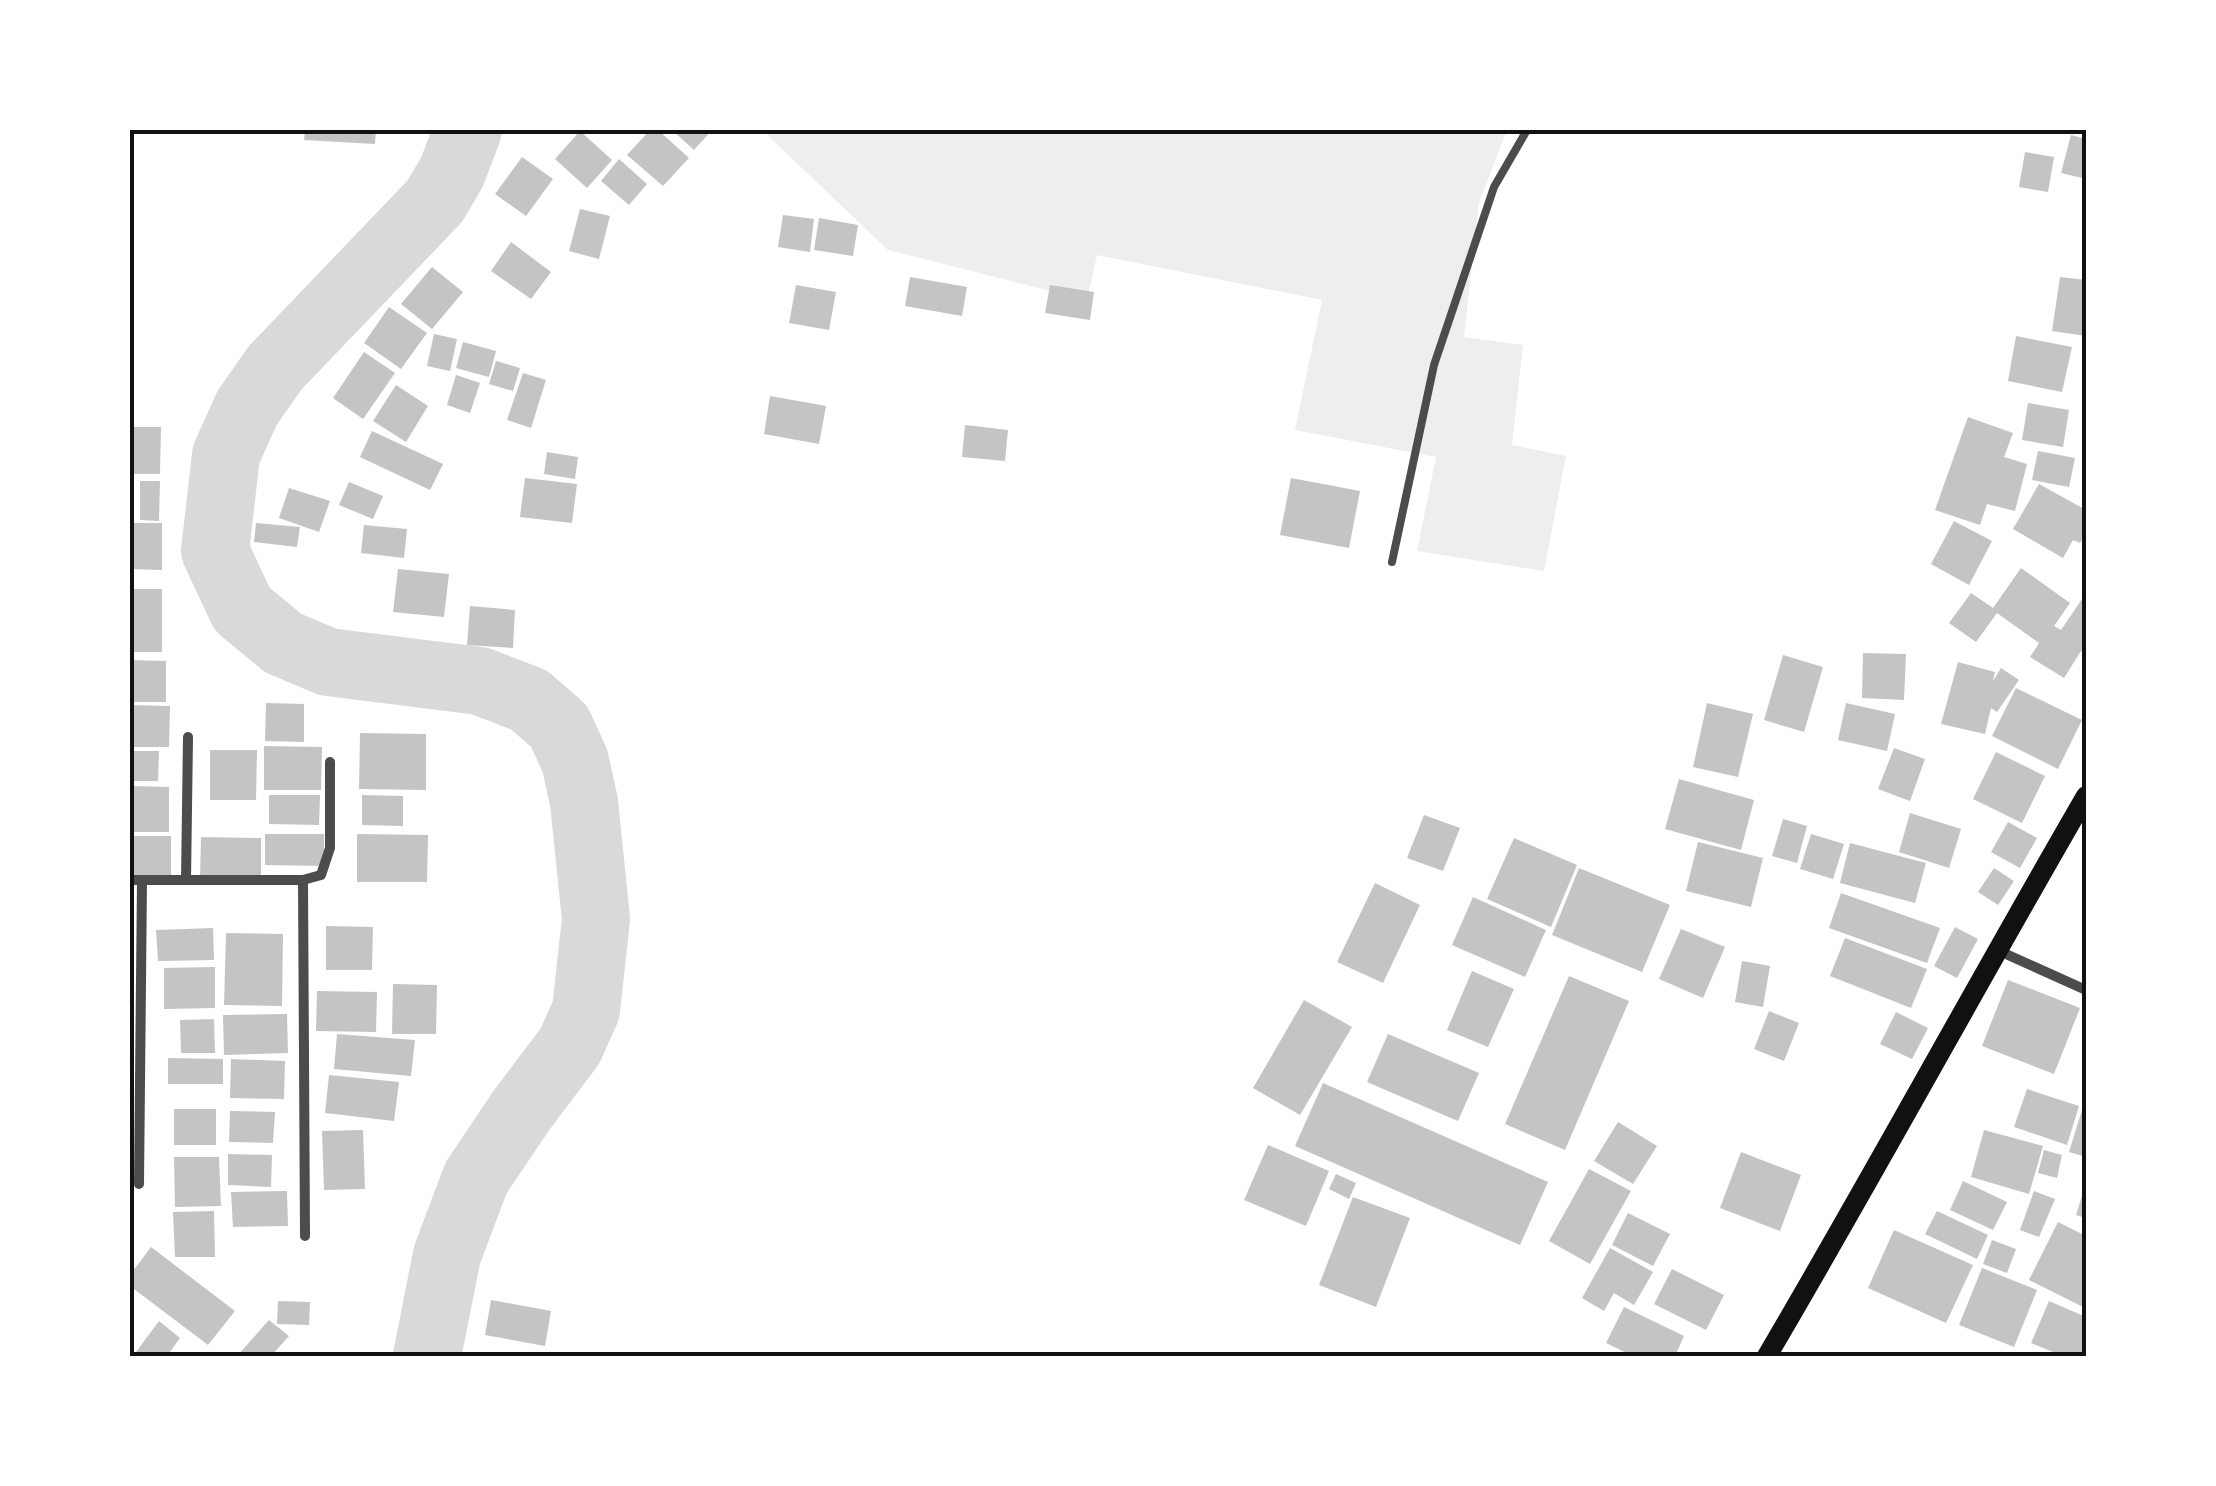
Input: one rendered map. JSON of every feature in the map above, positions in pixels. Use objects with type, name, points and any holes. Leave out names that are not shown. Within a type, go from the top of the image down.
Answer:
[{"type":"main road","points":[[1767,1356],[1851,1215],[2086,796]]},
{"type":"street","points":[[186,880],[188,738]]},
{"type":"street","points":[[140,1184],[136,880],[303,880],[321,875],[330,848],[330,762]]},
{"type":"street","points":[[303,880],[305,1236]]},
{"type":"street","points":[[1997,950],[2086,990]]},
{"type":"lane","points":[[1392,562],[1434,365],[1494,187],[1527,130]]},
{"type":"shaded area","points":[[762,130],[1507,130],[1479,203],[1464,337],[1523,345],[1512,445],[1566,456],[1544,571],[1417,551],[1436,457],[1295,430],[1322,300],[1097,255],[1087,300],[888,250]]},
{"type":"building","points":[[305,130],[376,130],[375,144],[304,140]]},
{"type":"building","points":[[650,130],[658,130],[689,158],[663,186],[627,155]]},
{"type":"building","points":[[672,130],[712,130],[694,150]]},
{"type":"building","points":[[580,131],[612,160],[587,188],[555,159]]},
{"type":"building","points":[[2071,135],[2086,139],[2086,179],[2061,173]]},
{"type":"building","points":[[2025,152],[2054,157],[2048,192],[2019,187]]},
{"type":"building","points":[[522,157],[553,179],[526,216],[495,194]]},
{"type":"building","points":[[619,159],[647,184],[629,205],[601,181]]},
{"type":"building","points":[[580,209],[610,216],[599,259],[569,251]]},
{"type":"building","points":[[783,215],[814,219],[810,252],[778,247]]},
{"type":"building","points":[[819,218],[858,225],[853,256],[814,250]]},
{"type":"building","points":[[511,242],[551,272],[531,299],[491,271]]},
{"type":"building","points":[[432,267],[463,292],[432,329],[401,304]]},
{"type":"building","points":[[910,277],[967,287],[962,316],[905,306]]},
{"type":"building","points":[[2060,277],[2086,280],[2086,336],[2052,331]]},
{"type":"building","points":[[796,285],[836,292],[829,330],[789,323]]},
{"type":"building","points":[[1050,285],[1094,292],[1090,320],[1045,313]]},
{"type":"building","points":[[389,307],[427,333],[401,369],[364,343]]},
{"type":"building","points":[[434,334],[457,339],[450,371],[427,366]]},
{"type":"building","points":[[2016,336],[2072,347],[2062,392],[2008,381]]},
{"type":"building","points":[[463,342],[496,351],[489,377],[456,368]]},
{"type":"building","points":[[364,352],[395,373],[363,419],[333,398]]},
{"type":"building","points":[[496,361],[520,368],[513,391],[489,384]]},
{"type":"building","points":[[523,373],[546,380],[531,428],[507,420]]},
{"type":"building","points":[[456,375],[480,383],[470,413],[447,405]]},
{"type":"building","points":[[396,385],[428,406],[406,442],[373,421]]},
{"type":"building","points":[[770,396],[826,406],[819,444],[764,434]]},
{"type":"building","points":[[2028,403],[2069,410],[2063,447],[2022,440]]},
{"type":"building","points":[[1968,417],[2013,433],[2004,457],[2027,464],[2015,511],[1987,504],[1980,525],[1935,510]]},
{"type":"building","points":[[965,425],[1008,430],[1005,461],[962,457]]},
{"type":"building","points":[[130,427],[161,427],[160,474],[130,474]]},
{"type":"building","points":[[372,431],[443,464],[430,490],[360,457]]},
{"type":"building","points":[[2038,451],[2075,458],[2069,487],[2032,480]]},
{"type":"building","points":[[547,452],[578,457],[575,479],[544,474]]},
{"type":"building","points":[[525,478],[577,484],[572,523],[520,517]]},
{"type":"building","points":[[1291,478],[1360,491],[1349,548],[1280,535]]},
{"type":"building","points":[[140,481],[160,481],[159,521],[140,520]]},
{"type":"building","points":[[349,482],[383,496],[373,519],[339,505]]},
{"type":"building","points":[[2039,484],[2086,510],[2086,533],[2080,543],[2073,540],[2063,558],[2013,529]]},
{"type":"building","points":[[289,488],[330,501],[319,532],[279,518]]},
{"type":"building","points":[[1954,521],[1992,541],[1969,585],[1931,564]]},
{"type":"building","points":[[130,523],[162,523],[162,570],[130,569]]},
{"type":"building","points":[[256,523],[300,527],[297,547],[254,542]]},
{"type":"building","points":[[364,525],[407,529],[404,558],[361,553]]},
{"type":"building","points":[[2021,568],[2070,603],[2054,626],[2061,630],[2082,599],[2086,602],[2086,655],[2081,651],[2064,678],[2030,657],[2039,643],[1997,613],[1976,642],[1949,623],[1971,593],[1993,608]]},
{"type":"building","points":[[398,569],[449,574],[444,617],[393,612]]},
{"type":"building","points":[[130,589],[162,589],[162,652],[130,652]]},
{"type":"building","points":[[470,606],[515,610],[513,648],[467,645]]},
{"type":"building","points":[[1863,653],[1906,654],[1904,700],[1862,698]]},
{"type":"building","points":[[1783,655],[1823,667],[1804,732],[1764,720]]},
{"type":"building","points":[[130,660],[166,661],[166,702],[130,702]]},
{"type":"building","points":[[1958,662],[1995,672],[1993,681],[2001,668],[2019,680],[1997,712],[1991,708],[1985,734],[1941,724]]},
{"type":"building","points":[[2016,688],[2082,720],[2058,769],[1992,736]]},
{"type":"building","points":[[266,703],[304,704],[304,742],[265,741]]},
{"type":"building","points":[[1707,703],[1753,714],[1738,777],[1693,767]]},
{"type":"building","points":[[1846,703],[1895,714],[1887,751],[1838,740]]},
{"type":"building","points":[[130,705],[170,706],[169,747],[130,747]]},
{"type":"building","points":[[360,733],[426,734],[426,790],[359,789]]},
{"type":"building","points":[[264,746],[322,747],[321,790],[264,790]]},
{"type":"building","points":[[1894,748],[1925,759],[1910,801],[1878,789]]},
{"type":"building","points":[[210,750],[257,750],[256,800],[210,800]]},
{"type":"building","points":[[130,751],[159,751],[158,781],[130,781]]},
{"type":"building","points":[[1996,752],[2045,776],[2022,823],[1973,799]]},
{"type":"building","points":[[1679,779],[1754,800],[1741,850],[1665,829]]},
{"type":"building","points":[[130,786],[169,787],[169,832],[130,832]]},
{"type":"building","points":[[269,795],[320,795],[319,825],[269,824]]},
{"type":"building","points":[[362,795],[403,796],[403,826],[362,825]]},
{"type":"building","points":[[1910,813],[1961,829],[1949,868],[1899,852]]},
{"type":"building","points":[[1424,815],[1460,828],[1443,871],[1407,858]]},
{"type":"building","points":[[1783,819],[1807,826],[1797,863],[1772,856]]},
{"type":"building","points":[[2008,822],[2037,838],[2020,868],[1991,852]]},
{"type":"building","points":[[265,834],[324,834],[324,866],[265,865]]},
{"type":"building","points":[[357,834],[428,835],[427,882],[357,882]]},
{"type":"building","points":[[1811,834],[1844,844],[1833,879],[1800,869]]},
{"type":"building","points":[[130,836],[171,836],[171,879],[130,879]]},
{"type":"building","points":[[201,837],[261,838],[261,878],[200,877]]},
{"type":"building","points":[[1514,838],[1577,865],[1551,927],[1487,899]]},
{"type":"building","points":[[1698,842],[1763,858],[1751,907],[1686,891]]},
{"type":"building","points":[[1850,843],[1926,863],[1915,903],[1840,883]]},
{"type":"building","points":[[1579,868],[1670,905],[1642,972],[1552,935]]},
{"type":"building","points":[[1994,868],[2014,881],[1998,905],[1978,892]]},
{"type":"building","points":[[1375,883],[1420,905],[1383,983],[1337,962]]},
{"type":"building","points":[[1841,893],[1940,928],[1927,963],[1829,928]]},
{"type":"building","points":[[1473,897],[1546,930],[1525,977],[1452,945]]},
{"type":"building","points":[[326,926],[373,927],[372,970],[326,970]]},
{"type":"building","points":[[1955,927],[1978,939],[1957,978],[1934,966]]},
{"type":"building","points":[[213,928],[214,960],[158,961],[156,930]]},
{"type":"building","points":[[1681,929],[1725,947],[1703,998],[1659,979]]},
{"type":"building","points":[[226,933],[283,934],[282,1006],[224,1005]]},
{"type":"building","points":[[1845,938],[1927,969],[1911,1008],[1830,976]]},
{"type":"building","points":[[1742,961],[1770,966],[1763,1007],[1735,1002]]},
{"type":"building","points":[[215,967],[215,1008],[164,1009],[164,968]]},
{"type":"building","points":[[1472,971],[1514,989],[1488,1047],[1447,1030]]},
{"type":"building","points":[[1569,976],[1629,1001],[1565,1150],[1505,1124]]},
{"type":"building","points":[[2008,980],[2080,1008],[2054,1074],[1982,1046]]},
{"type":"building","points":[[393,984],[437,985],[436,1034],[392,1034]]},
{"type":"building","points":[[317,991],[377,992],[376,1032],[316,1031]]},
{"type":"building","points":[[1304,1000],[1352,1027],[1300,1115],[1253,1088]]},
{"type":"building","points":[[1769,1011],[1799,1023],[1784,1061],[1754,1049]]},
{"type":"building","points":[[1896,1012],[1928,1028],[1912,1059],[1880,1044]]},
{"type":"building","points":[[287,1014],[288,1053],[224,1055],[223,1015]]},
{"type":"building","points":[[214,1019],[215,1053],[181,1053],[180,1020]]},
{"type":"building","points":[[337,1034],[415,1040],[411,1076],[334,1069]]},
{"type":"building","points":[[1388,1034],[1479,1073],[1458,1121],[1367,1082]]},
{"type":"building","points":[[168,1058],[223,1059],[223,1084],[168,1084]]},
{"type":"building","points":[[231,1059],[285,1061],[284,1099],[230,1098]]},
{"type":"building","points":[[329,1075],[399,1082],[394,1121],[325,1113]]},
{"type":"building","points":[[1323,1083],[1548,1182],[1520,1245],[1295,1146]]},
{"type":"building","points":[[2027,1089],[2079,1106],[2067,1145],[2014,1127]]},
{"type":"building","points":[[174,1109],[216,1109],[216,1145],[174,1145]]},
{"type":"building","points":[[2082,1110],[2086,1112],[2086,1157],[2069,1152]]},
{"type":"building","points":[[230,1111],[275,1112],[273,1143],[229,1142]]},
{"type":"building","points":[[1618,1122],[1657,1146],[1633,1184],[1594,1161]]},
{"type":"building","points":[[363,1130],[365,1189],[324,1190],[322,1131]]},
{"type":"building","points":[[1984,1130],[2043,1146],[2029,1194],[1971,1177]]},
{"type":"building","points":[[1268,1145],[1329,1171],[1306,1226],[1244,1200]]},
{"type":"building","points":[[2044,1150],[2062,1155],[2057,1178],[2038,1173]]},
{"type":"building","points":[[1741,1152],[1801,1175],[1780,1231],[1720,1208]]},
{"type":"building","points":[[228,1154],[272,1155],[271,1187],[228,1185]]},
{"type":"building","points":[[174,1157],[219,1157],[221,1206],[175,1207]]},
{"type":"building","points":[[1589,1169],[1631,1191],[1590,1264],[1549,1241]]},
{"type":"building","points":[[1336,1174],[1356,1183],[1349,1199],[1329,1189]]},
{"type":"building","points":[[1963,1181],[2007,1202],[1993,1230],[1950,1210]]},
{"type":"building","points":[[2086,1186],[2086,1218],[2076,1215]]},
{"type":"building","points":[[287,1191],[288,1226],[233,1227],[231,1192]]},
{"type":"building","points":[[2034,1191],[2055,1199],[2039,1237],[2020,1230]]},
{"type":"building","points":[[1353,1197],[1410,1218],[1376,1307],[1319,1285]]},
{"type":"building","points":[[214,1211],[215,1257],[175,1257],[173,1212]]},
{"type":"building","points":[[1937,1211],[1988,1235],[1977,1259],[1925,1234]]},
{"type":"building","points":[[1628,1213],[1670,1234],[1653,1266],[1612,1245]]},
{"type":"building","points":[[2058,1222],[2086,1236],[2085,1308],[2029,1280]]},
{"type":"building","points":[[1894,1230],[1973,1265],[1946,1323],[1868,1288]]},
{"type":"building","points":[[1992,1240],[2016,1249],[2007,1273],[1983,1264]]},
{"type":"building","points":[[151,1247],[235,1311],[208,1345],[130,1286],[130,1275]]},
{"type":"building","points":[[1610,1248],[1653,1272],[1634,1305],[1614,1293],[1604,1311],[1582,1298]]},
{"type":"building","points":[[1982,1268],[2037,1290],[2014,1347],[1959,1325]]},
{"type":"building","points":[[1672,1269],[1724,1295],[1706,1330],[1654,1304]]},
{"type":"building","points":[[491,1300],[551,1311],[545,1346],[485,1335]]},
{"type":"building","points":[[278,1301],[310,1302],[309,1325],[277,1324]]},
{"type":"building","points":[[2049,1301],[2086,1317],[2084,1356],[2063,1356],[2031,1343]]},
{"type":"building","points":[[1624,1307],[1684,1336],[1675,1356],[1633,1356],[1606,1343]]},
{"type":"building","points":[[269,1320],[289,1336],[271,1356],[237,1356]]},
{"type":"building","points":[[159,1321],[180,1338],[167,1356],[133,1356]]},
{"type":"waterway","points":[[427,1356],[447,1255],[476,1178],[570,1046],[586,1010],[596,919],[584,802],[575,761],[559,726],[529,700],[480,681],[328,662],[283,643],[242,609],[215,551],[226,455],[247,408],[275,368],[435,201],[452,172],[468,130]]}]
